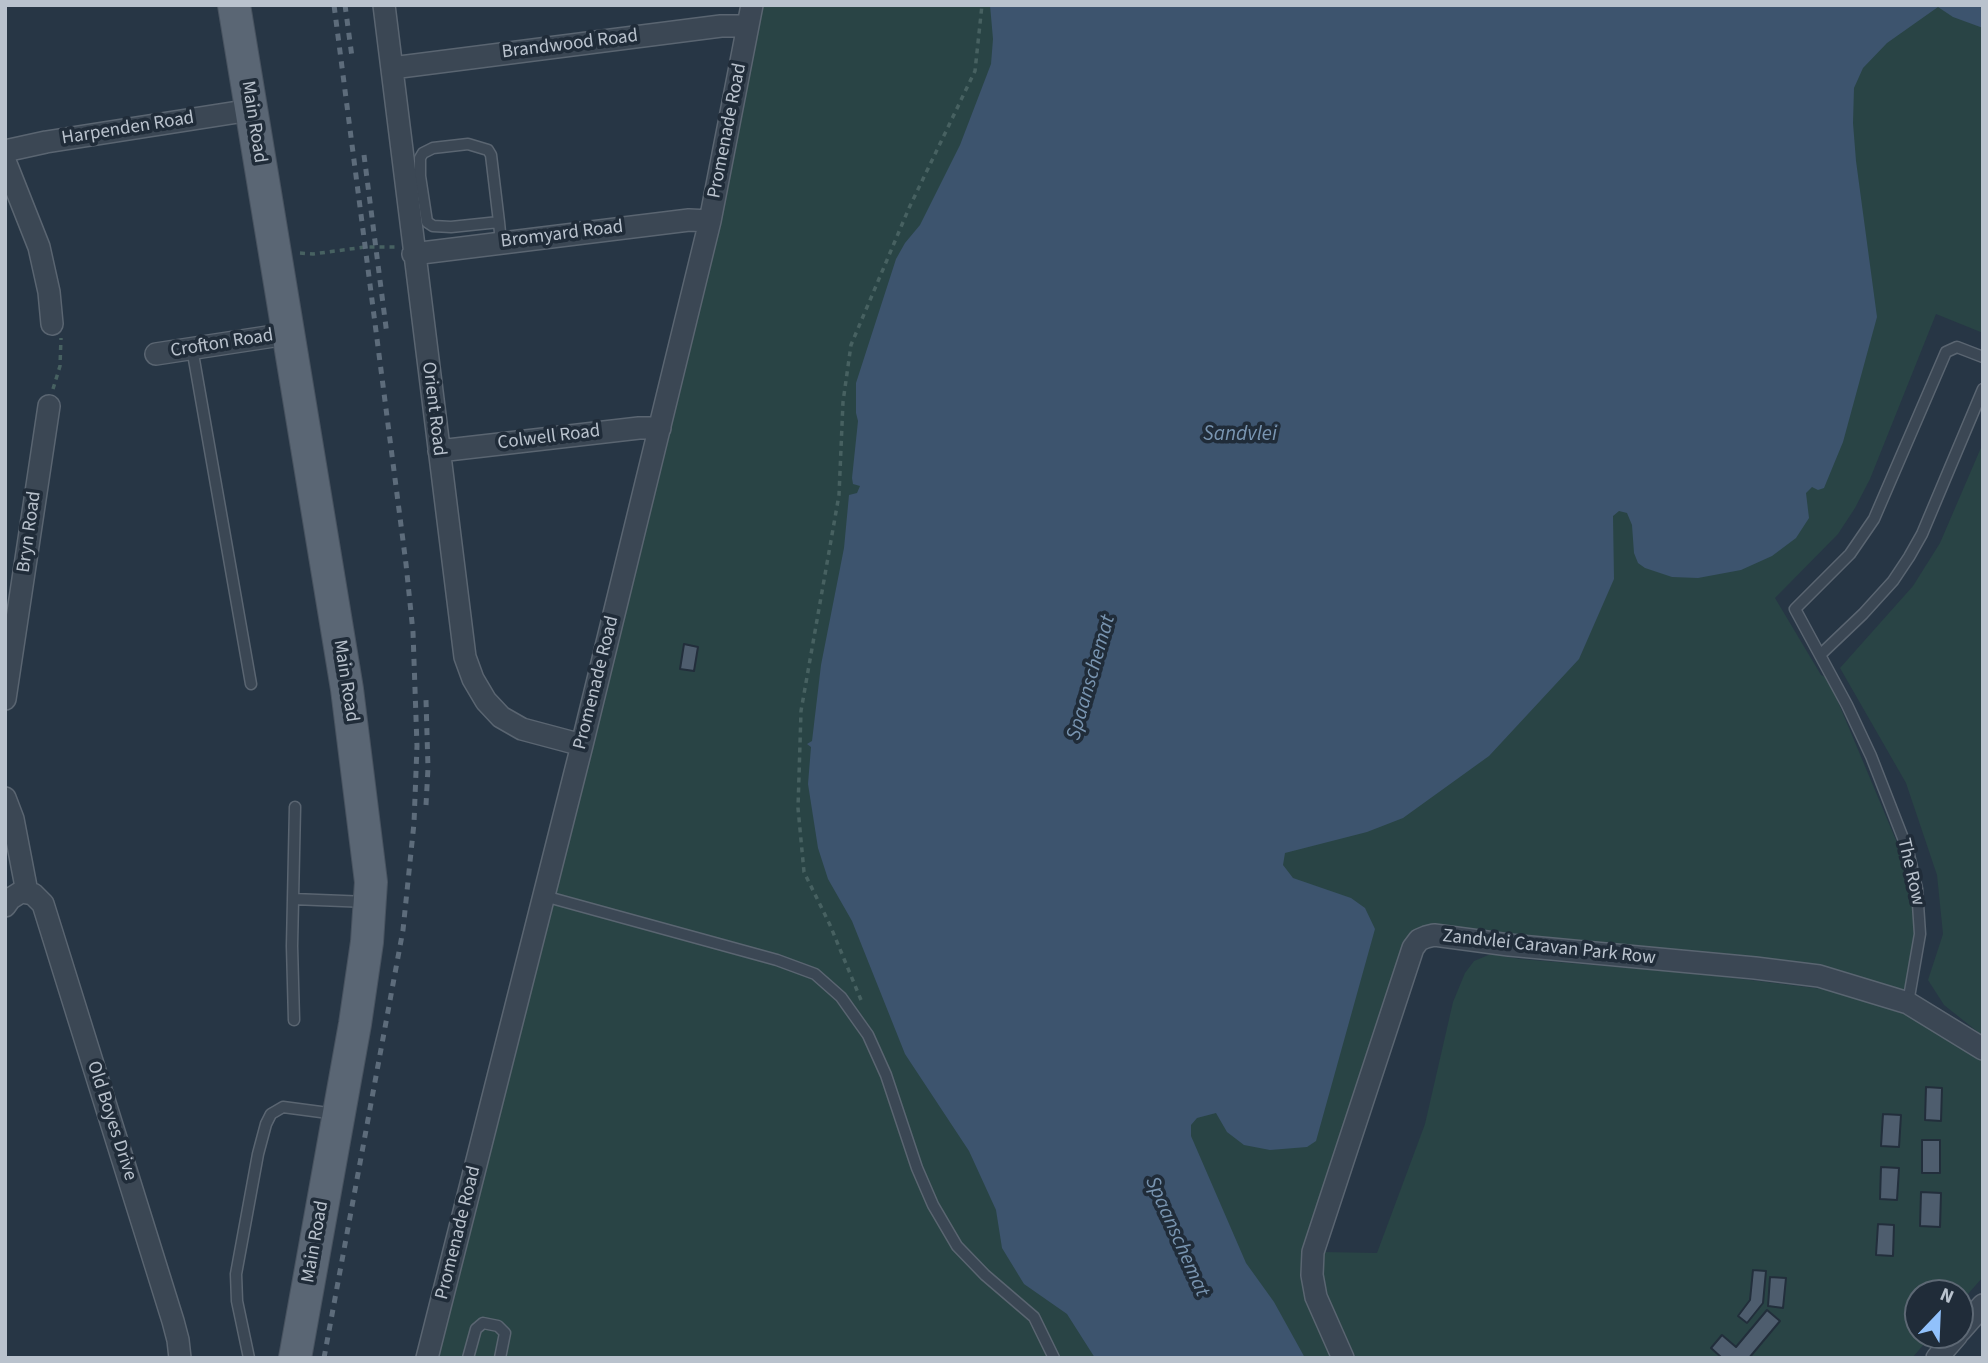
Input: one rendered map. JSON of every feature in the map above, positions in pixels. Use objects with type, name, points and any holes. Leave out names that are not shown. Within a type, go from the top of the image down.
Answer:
[{"type":"main road","name":"Main Road","points":[[234,5],[347,690],[368,850],[371,902],[363,969],[295,1358]]},
{"type":"street","name":"Orient Road","points":[[384,5],[465,657],[473,679],[486,701],[501,717],[522,729],[582,745]]},
{"type":"street","name":"Brandwood Road","points":[[392,68],[721,26],[750,16]]},
{"type":"street","name":"Promenade Road","points":[[427,1358],[582,745],[710,221],[750,16]]},
{"type":"street","name":"Harpenden Road","points":[[5,151],[46,142],[251,110]]},
{"type":"street","points":[[5,161],[39,247],[49,292],[52,324]]},
{"type":"street","name":"Bromyard Road","points":[[413,250],[500,233],[689,220],[710,221]]},
{"type":"street","name":"Crofton Road","points":[[156,354],[288,334]]},
{"type":"street","name":"Bryn Road","points":[[5,699],[49,406]]},
{"type":"street","name":"Colwell Road","points":[[439,451],[639,428],[660,428]]},
{"type":"street","name":"Old Boyes Drive","points":[[5,798],[13,819],[27,892],[38,898],[46,911],[173,1321],[180,1358]]},
{"type":"street","points":[[5,906],[16,894],[27,892]]},
{"type":"street","name":"Zandvlei Caravan Park Row","points":[[1343,1358],[1316,1297],[1312,1275],[1313,1252],[1409,961],[1419,940],[1434,935],[1509,945],[1796,973],[1841,981],[1908,1003]]},
{"type":"street","points":[[1908,1003],[1983,1049]]},
{"type":"lane","points":[[468,144],[488,150],[491,155],[500,233],[433,226],[428,222],[420,176],[420,158],[423,153],[433,148],[468,144]]},
{"type":"lane","name":"The Row","points":[[1908,1003],[1920,934],[1917,890],[1911,864],[1898,822],[1871,756],[1795,609],[1850,554],[1874,519],[1946,352],[1957,347],[1983,357]]},
{"type":"lane","points":[[192,348],[251,684]]},
{"type":"lane","points":[[1820,655],[1893,581],[1909,557],[1922,534],[1983,389]]},
{"type":"lane","points":[[294,1020],[295,807]]},
{"type":"lane","points":[[544,896],[777,960],[816,974],[841,997],[868,1035],[887,1075],[917,1168],[933,1205],[957,1246],[985,1276],[1034,1317],[1054,1358]]},
{"type":"lane","points":[[293,899],[371,902]]},
{"type":"lane","points":[[249,1358],[237,1301],[236,1274],[266,1124],[271,1114],[283,1107],[338,1114]]},
{"type":"lane","points":[[468,1358],[476,1329],[483,1323],[498,1326],[505,1333],[500,1358]]},
{"type":"path","points":[[861,1002],[830,925],[804,872],[798,808],[801,711],[839,495],[843,402],[851,345],[898,232],[975,71],[982,5]]},
{"type":"path","points":[[293,251],[313,254],[365,247],[413,250]]},
{"type":"path","points":[[49,406],[60,366],[62,343],[59,326],[52,324]]},
{"type":"green space","points":[[752,5],[1983,5],[1983,333],[1936,314],[1870,479],[1855,508],[1838,534],[1775,598],[1821,675],[1828,678],[1898,845],[1917,925],[1903,997],[1429,928],[1311,1256],[1340,1358],[427,1358]]},
{"type":"green space","points":[[1983,443],[1983,1036],[1944,1005],[1928,980],[1943,934],[1937,875],[1906,783],[1840,668],[1913,586],[1940,543]]},
{"type":"green space","points":[[1491,954],[1520,959],[1702,974],[1831,990],[1904,1014],[1964,1043],[1983,1058],[1983,1277],[1974,1287],[1974,1279],[1904,1279],[1904,1349],[1920,1349],[1912,1358],[1356,1358],[1324,1288],[1323,1252],[1377,1253],[1425,1124],[1453,1002],[1465,973],[1474,961]]},
{"type":"water","name":"Sandvlei","points":[[990,5],[1983,5],[1983,28],[1953,17],[1938,7],[1887,43],[1863,68],[1854,88],[1856,161],[1877,317],[1843,442],[1824,488],[1818,490],[1812,487],[1806,493],[1809,518],[1796,538],[1772,556],[1741,570],[1698,578],[1672,577],[1638,563],[1634,553],[1632,525],[1627,513],[1619,511],[1613,516],[1614,579],[1579,659],[1489,756],[1403,818],[1367,832],[1285,853],[1283,865],[1293,878],[1351,898],[1365,908],[1375,929],[1316,1141],[1307,1147],[1270,1150],[1244,1145],[1227,1132],[1216,1113],[1197,1118],[1191,1125],[1191,1136],[1246,1263],[1274,1302],[1305,1358],[1095,1358],[1067,1314],[1024,1284],[1002,1248],[996,1210],[969,1151],[905,1054],[852,921],[828,879],[818,848],[808,784],[811,747],[807,744],[812,741],[821,665],[844,548],[849,495],[857,493],[860,486],[853,484],[852,478],[858,421],[856,383],[896,259],[920,225],[960,145],[991,64],[993,39]]},
{"type":"building","points":[[684,644],[698,647],[694,671],[680,669]]},
{"type":"building","points":[[1926,1087],[1942,1088],[1941,1121],[1925,1120]]},
{"type":"building","points":[[1883,1114],[1901,1115],[1899,1147],[1881,1146]]},
{"type":"building","points":[[1922,1140],[1940,1140],[1940,1173],[1922,1173]]},
{"type":"building","points":[[1881,1167],[1899,1168],[1897,1200],[1880,1199]]},
{"type":"building","points":[[1921,1192],[1941,1193],[1940,1227],[1920,1226]]},
{"type":"building","points":[[1878,1224],[1894,1225],[1893,1256],[1876,1255]]},
{"type":"building","points":[[1753,1270],[1766,1271],[1763,1303],[1747,1323],[1738,1316],[1750,1300]]},
{"type":"building","points":[[1770,1277],[1786,1278],[1783,1308],[1768,1306]]},
{"type":"building","points":[[1767,1310],[1780,1321],[1749,1358],[1722,1358],[1711,1348],[1722,1335],[1736,1347]]},
{"type":"railway","points":[[324,1358],[403,930],[414,823],[417,746],[413,632],[406,564],[334,5]]},
{"type":"railway","points":[[345,5],[352,57]]},
{"type":"railway","points":[[364,155],[387,335]]},
{"type":"railway","points":[[426,700],[426,805]]},
{"type":"water label","name":"Spaanschemat","points":[[1092,678]]},
{"type":"water label","name":"Spaanschemat","points":[[1176,1237]]}]
